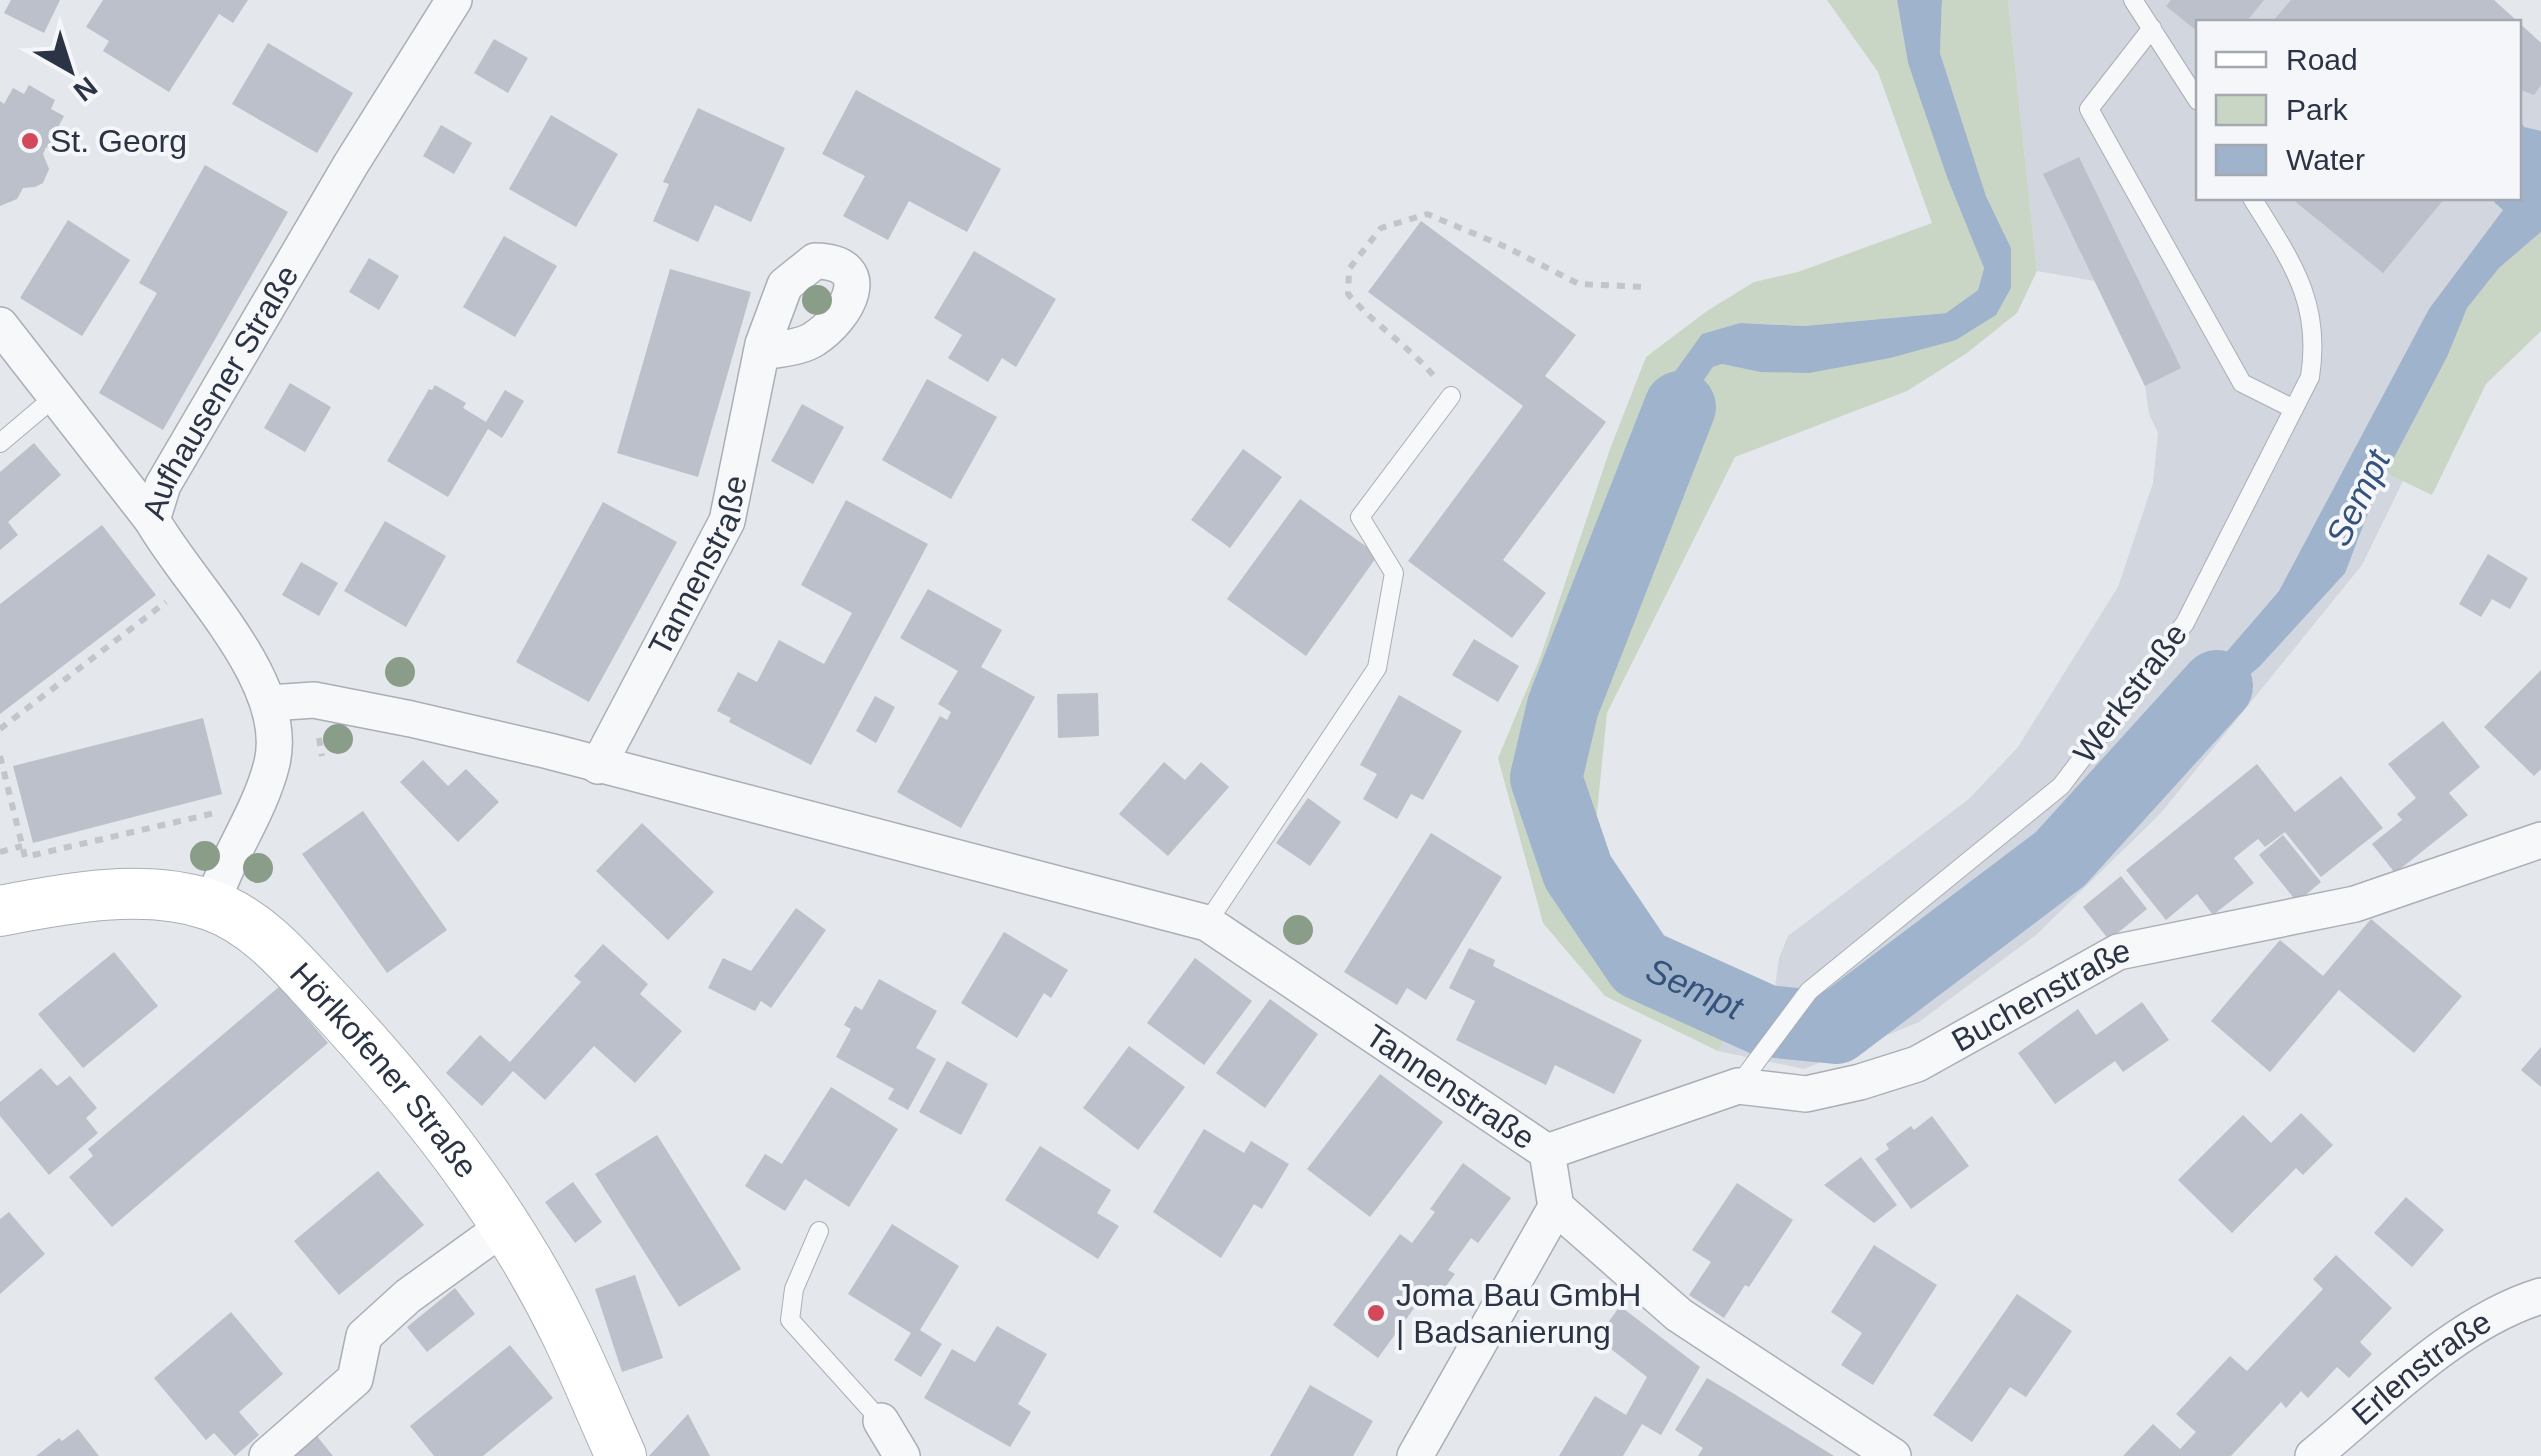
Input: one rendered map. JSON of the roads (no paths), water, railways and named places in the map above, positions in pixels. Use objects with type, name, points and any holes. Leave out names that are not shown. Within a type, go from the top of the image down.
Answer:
[{"type":"street","name":"Aufhausener Straße","points":[[212,906],[272,764],[275,732],[270,703],[250,661],[152,520],[172,469],[351,164],[454,0]]},
{"type":"street","points":[[0,325],[152,520]]},
{"type":"street","name":"Tannenstraße","points":[[598,766],[727,521],[761,353]]},
{"type":"street","name":"Tannenstraße","points":[[270,703],[314,700],[412,719],[1207,923],[1548,1152],[1556,1207]]},
{"type":"street","name":"Buchenstraße","points":[[1548,1152],[1738,1086],[1806,1094],[1860,1082],[1917,1064],[2118,952],[2355,904],[2541,840]]},
{"type":"street","name":"Hörlkofener Straße","points":[[0,911],[102,896],[181,897],[239,918],[262,936],[346,1022],[454,1150],[505,1226],[564,1329],[621,1456]]},
{"type":"street","points":[[1415,1456],[1556,1207],[1678,1315],[1892,1456]]},
{"type":"street","points":[[268,1456],[355,1379],[364,1336],[408,1296],[505,1226]]},
{"type":"street","name":"Erlenstraße","points":[[2313,1456],[2458,1337],[2541,1296]]},
{"type":"street","points":[[880,1421],[902,1456]]},
{"type":"lane","points":[[2133,0],[2196,98]]},
{"type":"lane","points":[[2152,28],[2088,109],[2242,383],[2294,409]]},
{"type":"lane","name":"Werkstraße","points":[[1738,1086],[1810,991],[2060,786],[2185,624],[2310,377],[2313,318],[2295,269],[2253,200]]},
{"type":"lane","points":[[0,443],[56,395]]},
{"type":"lane","points":[[1207,923],[1377,668],[1394,573],[1360,517],[1451,396]]},
{"type":"lane","points":[[819,1231],[794,1289],[790,1320],[880,1421]]},
{"type":"water","points":[[1897,0],[1942,0],[1940,53],[1986,196],[2011,248],[2011,288],[1996,315],[1956,340],[1890,358],[1809,373],[1760,372],[1722,364],[1713,367],[1690,400],[1657,501],[1634,496],[1666,384],[1702,334],[1740,323],[1804,326],[1946,313],[1978,290],[1984,268],[1947,177],[1908,63]]},
{"type":"water","points":[[2521,123],[2541,131],[2541,232],[2499,268],[2467,308],[2447,357],[2376,492],[2345,573],[2260,666],[2151,759],[2168,720],[2279,591],[2429,309],[2503,210],[2494,202],[2521,200]]},
{"type":"waterway","name":"Sempt","points":[[1680,407],[1563,706],[1546,778],[1578,872],[1640,964],[1766,1021],[1836,1028],[2060,859],[2217,686]]},
{"type":"place","name":"St. Georg","points":[[30,141]]},
{"type":"place","name":"Joma Bau GmbH | Badsanierung","points":[[1376,1313]]}]
